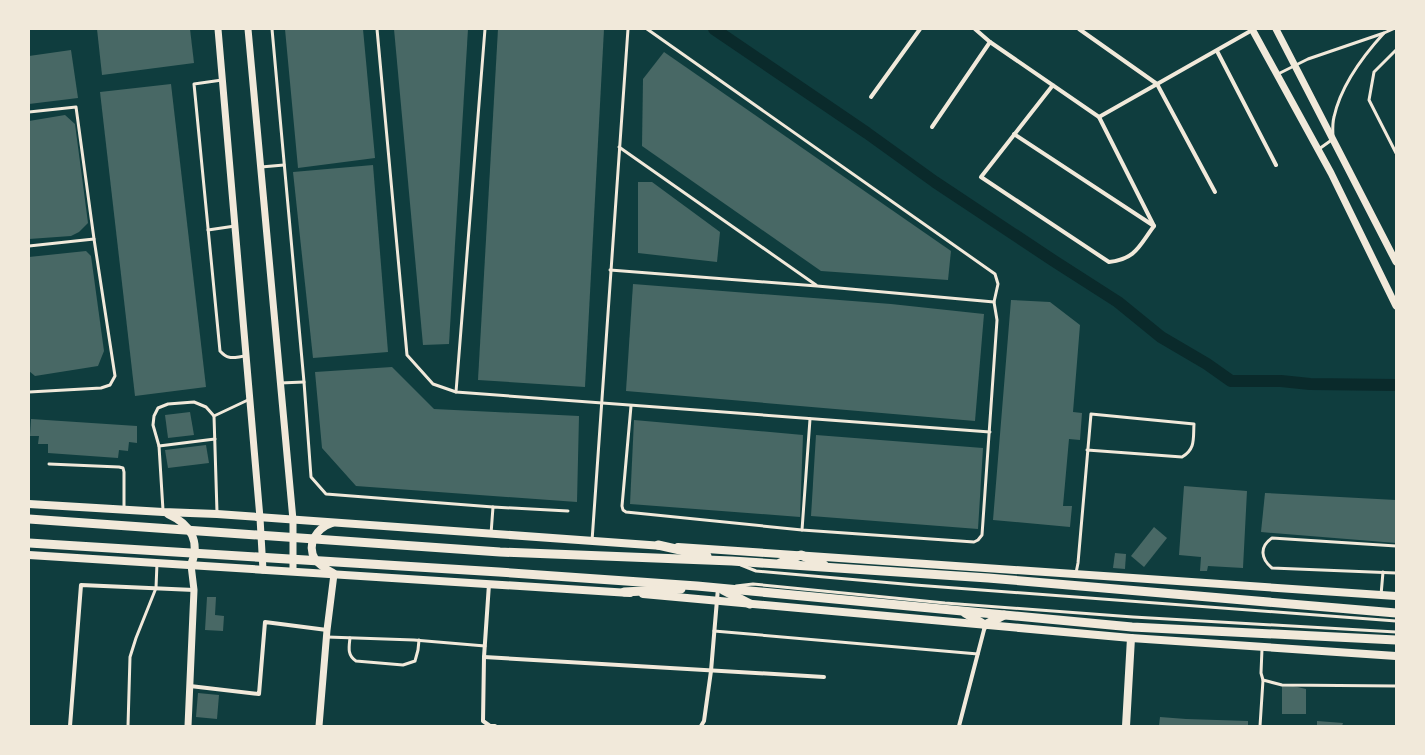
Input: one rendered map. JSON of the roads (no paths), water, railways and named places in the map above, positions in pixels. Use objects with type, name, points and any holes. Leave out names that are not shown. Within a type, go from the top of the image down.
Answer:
[{"type":"main road","points":[[29,504],[217,514],[1396,596]]},
{"type":"main road","points":[[163,512],[185,524],[192,533],[195,550],[191,564]]},
{"type":"main road","points":[[29,519],[500,552],[732,561],[988,578],[1396,613]]},
{"type":"main road","points":[[334,522],[323,526],[315,534],[312,546],[314,558],[322,566],[334,574]]},
{"type":"main road","points":[[29,543],[718,587],[1132,627],[1396,640]]},
{"type":"main road","points":[[658,545],[732,561]]},
{"type":"main road","points":[[29,555],[624,592],[1131,638],[1396,656]]},
{"type":"main road","points":[[778,564],[801,555],[828,567]]},
{"type":"main road","points":[[624,592],[718,587],[750,604]]},
{"type":"main road","points":[[962,611],[985,625]]},
{"type":"main road","points":[[985,625],[1005,615]]},
{"type":"main road","points":[[1126,726],[1131,638]]},
{"type":"street","points":[[218,29],[260,518],[262,570]]},
{"type":"street","points":[[248,29],[293,520],[293,571]]},
{"type":"street","points":[[871,97],[920,29]]},
{"type":"street","points":[[975,29],[990,42],[1099,117],[1154,226]]},
{"type":"street","points":[[1079,29],[1157,84],[1215,192]]},
{"type":"street","points":[[1099,117],[1217,51],[1253,29],[1331,173],[1396,306]]},
{"type":"street","points":[[1276,29],[1396,262]]},
{"type":"street","points":[[932,127],[990,42]]},
{"type":"street","points":[[1217,51],[1276,165]]},
{"type":"street","points":[[1053,85],[981,177],[1109,262],[1121,261],[1133,254],[1154,226]]},
{"type":"street","points":[[1014,134],[1154,226]]},
{"type":"street","points":[[188,726],[194,590],[191,564]]},
{"type":"street","points":[[319,726],[334,574]]},
{"type":"street","points":[[489,584],[484,657],[482,724],[495,726]]},
{"type":"street","points":[[70,726],[81,586],[194,590]]},
{"type":"street","points":[[701,726],[704,721],[711,671],[718,587]]},
{"type":"street","points":[[190,686],[259,694],[265,622],[327,634]]},
{"type":"street","points":[[959,726],[985,625]]},
{"type":"street","points":[[1131,638],[1132,627]]},
{"type":"street","points":[[484,657],[824,677]]},
{"type":"lane","points":[[272,29],[304,382],[311,477],[326,494],[493,507],[568,511]]},
{"type":"lane","points":[[377,29],[407,355],[433,384],[456,392],[990,432]]},
{"type":"lane","points":[[456,392],[485,29]]},
{"type":"lane","points":[[592,541],[628,29]]},
{"type":"lane","points":[[631,406],[622,506],[623,510],[626,512],[802,530],[974,542],[982,535],[997,320],[994,302],[998,284],[996,274],[647,29]]},
{"type":"lane","points":[[1277,74],[1308,59],[1393,29]]},
{"type":"lane","points":[[1318,150],[1333,139],[1333,118],[1342,94],[1353,72],[1367,52],[1384,33]]},
{"type":"lane","points":[[1396,50],[1374,72],[1369,100],[1396,153]]},
{"type":"lane","points":[[222,80],[194,84],[220,351],[224,356],[230,358],[246,356]]},
{"type":"lane","points":[[29,112],[76,107],[114,376],[110,385],[101,388],[29,392]]},
{"type":"lane","points":[[619,147],[817,286]]},
{"type":"lane","points":[[261,168],[284,165]]},
{"type":"lane","points":[[208,230],[235,226]]},
{"type":"lane","points":[[29,246],[94,239]]},
{"type":"lane","points":[[610,270],[817,286],[994,302]]},
{"type":"lane","points":[[280,383],[304,382]]},
{"type":"lane","points":[[214,416],[250,399]]},
{"type":"lane","points":[[163,512],[159,446],[153,425],[154,416],[158,408],[168,404],[194,402],[206,406],[214,416],[217,514]]},
{"type":"lane","points":[[1076,574],[1087,450],[1091,414],[1194,424],[1192,446],[1189,453],[1182,457],[1087,450]]},
{"type":"lane","points":[[802,530],[810,419]]},
{"type":"lane","points":[[159,446],[215,439]]},
{"type":"lane","points":[[49,464],[120,466],[123,468],[124,472],[124,510]]},
{"type":"lane","points":[[491,534],[493,507]]},
{"type":"lane","points":[[1396,546],[1272,538],[1268,540],[1263,550],[1266,563],[1272,568],[1396,573]]},
{"type":"lane","points":[[732,561],[756,572],[923,586],[1396,621]]},
{"type":"lane","points":[[128,726],[130,657],[156,588],[157,563]]},
{"type":"lane","points":[[1382,595],[1383,572]]},
{"type":"lane","points":[[718,587],[753,584],[945,603],[1133,617],[1396,632]]},
{"type":"lane","points":[[1132,627],[1133,617]]},
{"type":"lane","points":[[714,631],[978,654]]},
{"type":"lane","points":[[327,634],[350,638],[419,640],[485,646]]},
{"type":"lane","points":[[350,638],[349,654],[351,658],[356,661],[403,665],[415,661],[419,640]]},
{"type":"lane","points":[[1260,726],[1263,680],[1261,673],[1262,647]]},
{"type":"lane","points":[[1263,680],[1282,686],[1396,686]]},
{"type":"waterway","points":[[714,29],[867,133],[935,182],[1118,302],[1161,337],[1207,364],[1231,381],[1281,381],[1310,384],[1396,385]]}]
